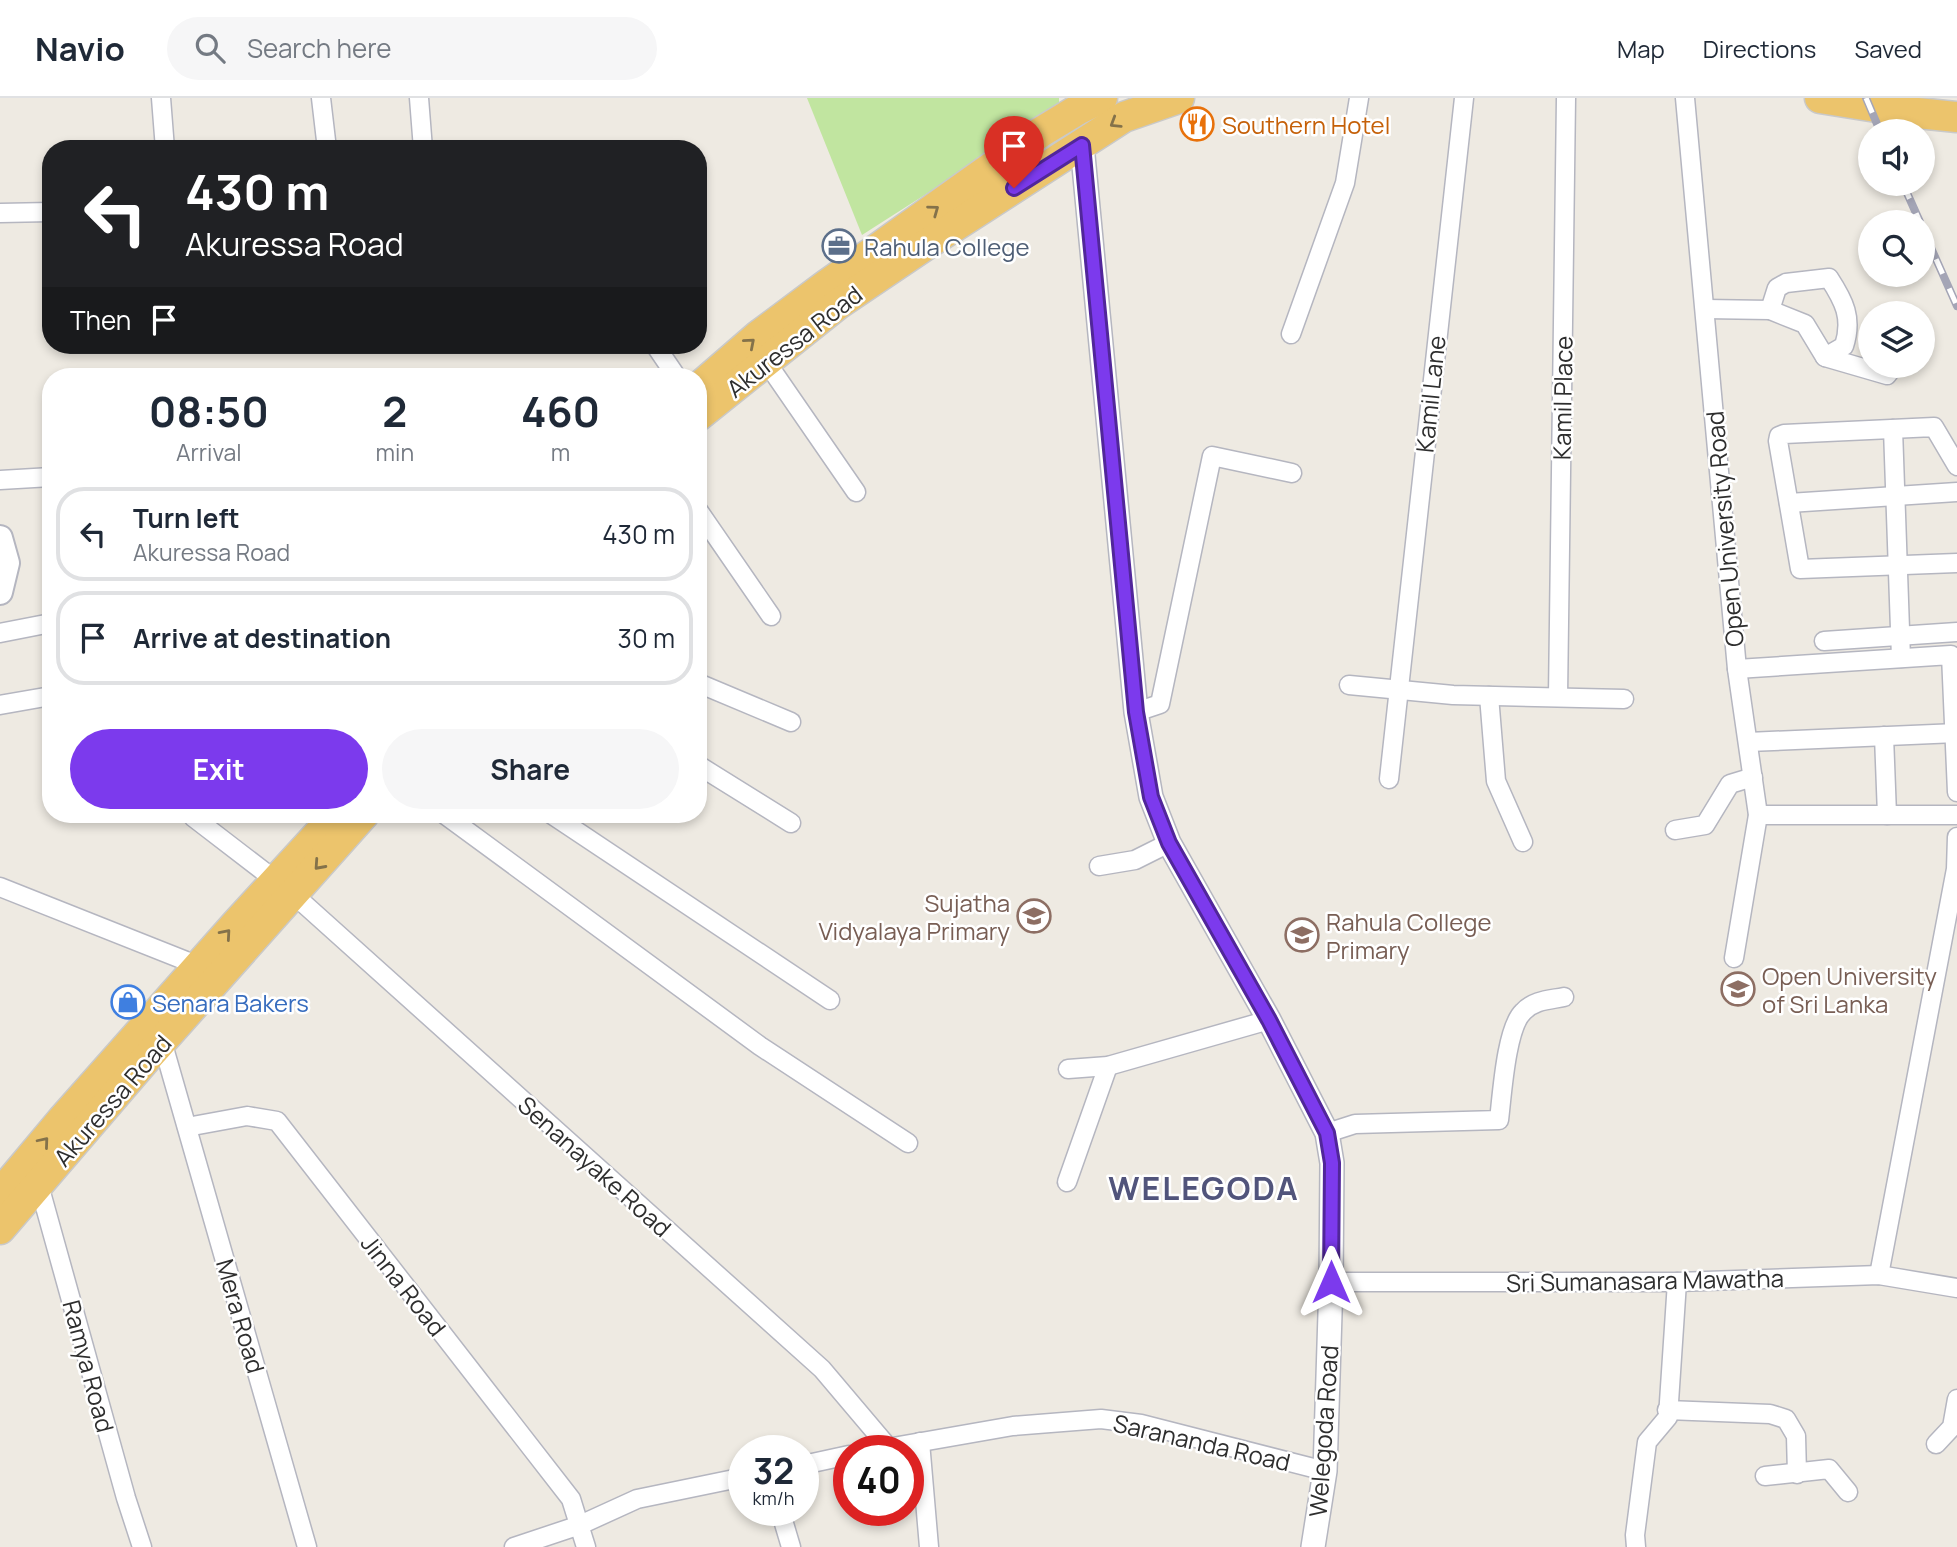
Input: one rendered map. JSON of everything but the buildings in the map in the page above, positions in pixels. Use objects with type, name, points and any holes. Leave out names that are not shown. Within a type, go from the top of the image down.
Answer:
[{"type":"highway","name":"Akuressa Road","points":[[707,408],[838,304],[1124,117],[1179,98]]},
{"type":"highway","points":[[1820,98],[1909,105],[1957,117]]},
{"type":"highway","name":"Akuressa Road","points":[[707,380],[758,336],[825,286],[1086,102]]},
{"type":"highway","name":"Akuressa Road","points":[[0,1194],[147,1042],[284,887],[330,823]]},
{"type":"highway","name":"Akuressa Road","points":[[0,1229],[39,1185],[147,1042],[199,966],[354,823]]},
{"type":"main road","points":[[1082,145],[1086,102]]},
{"type":"main road","points":[[0,538],[7,563],[0,592]]},
{"type":"street","points":[[161,98],[164,140]]},
{"type":"street","points":[[321,98],[326,140]]},
{"type":"street","points":[[419,98],[422,140]]},
{"type":"street","points":[[1291,334],[1345,183],[1359,98]]},
{"type":"street","name":"Kamil Lane","points":[[1389,779],[1464,98]]},
{"type":"street","name":"Kamil Place","points":[[1558,697],[1566,98]]},
{"type":"street","name":"Open University Road","points":[[1685,98],[1737,670],[1758,815],[1734,958]]},
{"type":"street","name":"Welegoda Road","points":[[1082,145],[1136,712],[1151,797],[1169,843],[1269,1020],[1327,1133],[1332,1163],[1325,1471],[1313,1547]]},
{"type":"street","points":[[0,212],[42,212]]},
{"type":"street","points":[[1770,310],[1777,288],[1786,283],[1829,278],[1844,301],[1849,331],[1844,346],[1825,357]]},
{"type":"street","points":[[1704,309],[1770,310],[1805,324],[1825,357],[1858,367]]},
{"type":"street","points":[[765,360],[856,492]]},
{"type":"street","points":[[1957,466],[1934,427],[1784,434],[1779,436],[1778,441],[1800,569],[1957,563]]},
{"type":"street","points":[[1893,429],[1901,659]]},
{"type":"street","points":[[1136,712],[1160,704],[1212,456],[1292,473]]},
{"type":"street","points":[[0,480],[42,478]]},
{"type":"street","points":[[1789,503],[1957,492]]},
{"type":"street","points":[[707,523],[771,616]]},
{"type":"street","points":[[0,633],[42,625]]},
{"type":"street","points":[[1824,641],[1957,632]]},
{"type":"street","points":[[1737,670],[1951,655],[1957,792]]},
{"type":"street","points":[[1349,685],[1397,691],[1489,696],[1624,699]]},
{"type":"street","points":[[707,687],[791,722]]},
{"type":"street","points":[[1489,696],[1496,780],[1523,842]]},
{"type":"street","points":[[0,705],[42,698]]},
{"type":"street","points":[[1748,742],[1956,733]]},
{"type":"street","points":[[1884,736],[1887,815]]},
{"type":"street","points":[[707,771],[791,823]]},
{"type":"street","points":[[1675,830],[1705,825],[1730,784],[1753,777]]},
{"type":"street","points":[[1758,815],[1957,815]]},
{"type":"street","name":"Senanayake Road","points":[[201,823],[284,887],[822,1370],[878,1435]]},
{"type":"street","points":[[456,823],[760,1046],[908,1143]]},
{"type":"street","points":[[564,823],[830,1000]]},
{"type":"street","points":[[1879,1275],[1955,881],[1957,837]]},
{"type":"street","points":[[1099,866],[1135,860],[1169,843]]},
{"type":"street","points":[[0,887],[199,966]]},
{"type":"street","points":[[1327,1133],[1355,1124],[1499,1120],[1507,1052],[1521,1013],[1535,1002],[1564,997]]},
{"type":"street","points":[[1068,1069],[1108,1066],[1269,1020]]},
{"type":"street","points":[[147,1042],[175,1084]]},
{"type":"street","name":"Mera Road","points":[[147,1042],[175,1084],[307,1547]]},
{"type":"street","points":[[1067,1182],[1108,1066]]},
{"type":"street","name":"Jinna Road","points":[[187,1127],[247,1116],[277,1121],[571,1499],[586,1547]]},
{"type":"street","name":"Ramya Road","points":[[39,1185],[142,1547]]},
{"type":"street","name":"Sri Sumanasara Mawatha","points":[[1331,1282],[1677,1282],[1879,1275],[1957,1288]]},
{"type":"street","points":[[1636,1547],[1635,1535],[1647,1442],[1668,1417],[1677,1282]]},
{"type":"street","points":[[1936,1444],[1952,1427],[1957,1399]]},
{"type":"street","points":[[1667,1410],[1770,1414],[1786,1419],[1796,1436],[1797,1474]]},
{"type":"street","name":"Sarananda Road","points":[[924,1441],[1013,1426],[1101,1419],[1141,1424],[1325,1471]]},
{"type":"street","points":[[1765,1476],[1829,1469],[1848,1492]]},
{"type":"street","points":[[514,1547],[580,1525],[637,1499],[728,1480]]},
{"type":"street","points":[[924,1489],[929,1547]]},
{"type":"street","points":[[785,1526],[791,1547]]},
{"type":"green space","points":[[807,98],[1059,98],[1059,109],[862,235]]},
{"type":"railway","points":[[1866,98],[1875,119]]},
{"type":"railway","points":[[1908,196],[1915,210]]},
{"type":"railway","points":[[1935,257],[1957,306]]},
{"type":"place","name":"Southern Hotel","points":[[1197,124]]},
{"type":"place","name":"Rahula College","points":[[839,246]]},
{"type":"place","name":"Sujatha Vidyalaya Primary","points":[[1034,916]]},
{"type":"place","name":"Rahula College Primary","points":[[1302,935]]},
{"type":"place","name":"Open University of Sri Lanka","points":[[1738,989]]},
{"type":"place","name":"Senara Bakers","points":[[128,1002]]},
{"type":"district","name":"WELEGODA","points":[[1204,1188]]},
{"type":"route","points":[[1014,188],[1082,145],[1136,712],[1151,797],[1169,843],[1269,1020],[1327,1133],[1332,1163],[1331,1282]]}]
